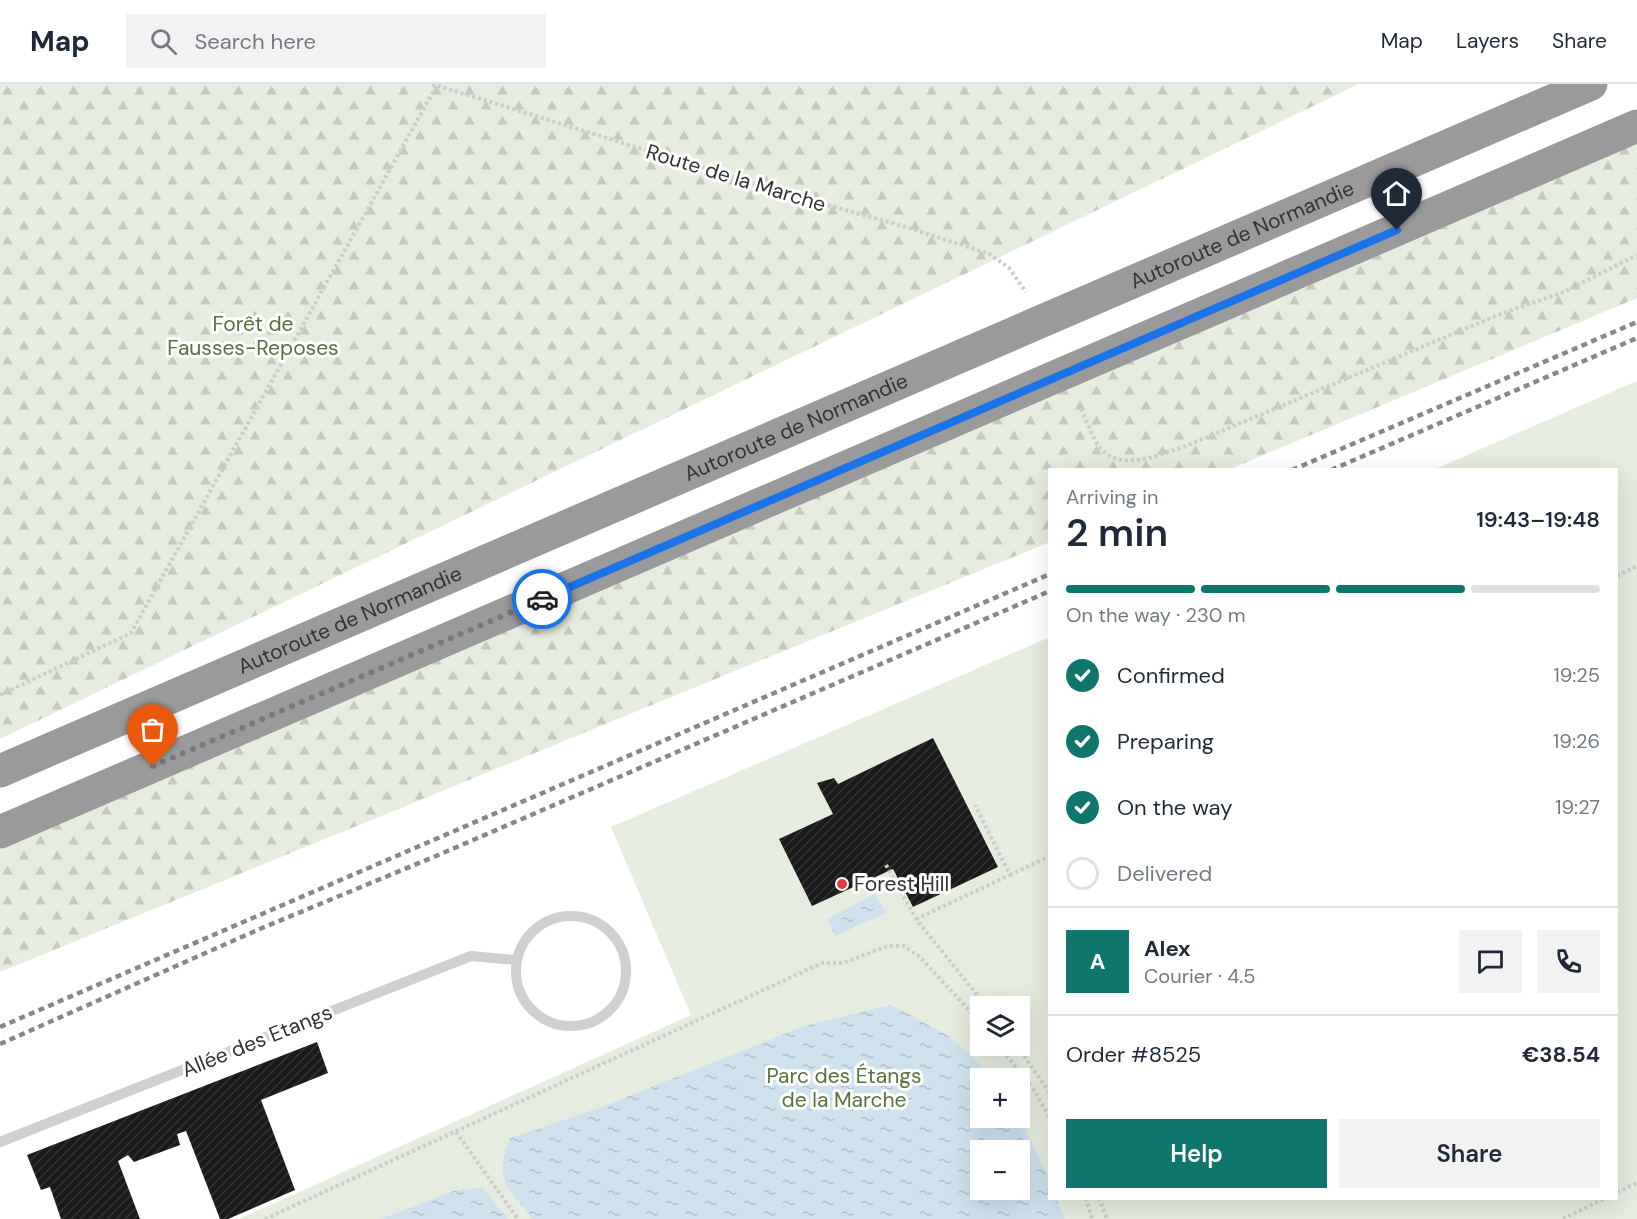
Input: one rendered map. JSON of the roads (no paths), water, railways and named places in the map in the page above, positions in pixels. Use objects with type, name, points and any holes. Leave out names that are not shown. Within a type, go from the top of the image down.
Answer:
[{"type":"highway","name":"Autoroute de Normandie","points":[[0,771],[1591,84]]},
{"type":"highway","points":[[0,832],[1637,126]]},
{"type":"lane","points":[[568,916],[582,917],[596,921],[617,941],[626,968],[620,996],[612,1008],[601,1017],[588,1023],[574,1026],[559,1025],[534,1012],[524,1001],[515,974],[516,960],[529,934],[540,925],[568,916]]},
{"type":"lane","name":"Allée des Etangs","points":[[0,1142],[471,956],[516,960]]},
{"type":"water","points":[[875,894],[886,913],[835,936],[827,919]]},
{"type":"water","points":[[891,1005],[947,1035],[983,1068],[970,1068],[970,1128],[1025,1128],[1048,1177],[1048,1200],[1057,1200],[1065,1219],[532,1219],[510,1190],[503,1173],[505,1152],[510,1138],[599,1108],[804,1026]]},
{"type":"water","points":[[482,1187],[508,1219],[380,1219],[454,1191]]},
{"type":"railway","points":[[1297,468],[1637,322]]},
{"type":"railway","points":[[1336,468],[1637,338]]},
{"type":"railway","points":[[0,1027],[1048,575]]},
{"type":"railway","points":[[0,1044],[262,928],[436,856],[1048,592]]},
{"type":"place","name":"Forest Hill","points":[[842,884]]},
{"type":"park label","name":"Forêt de Fausses-Reposes","points":[[253,336]]},
{"type":"park label","name":"Parc des Étangs de la Marche","points":[[844,1088]]}]
